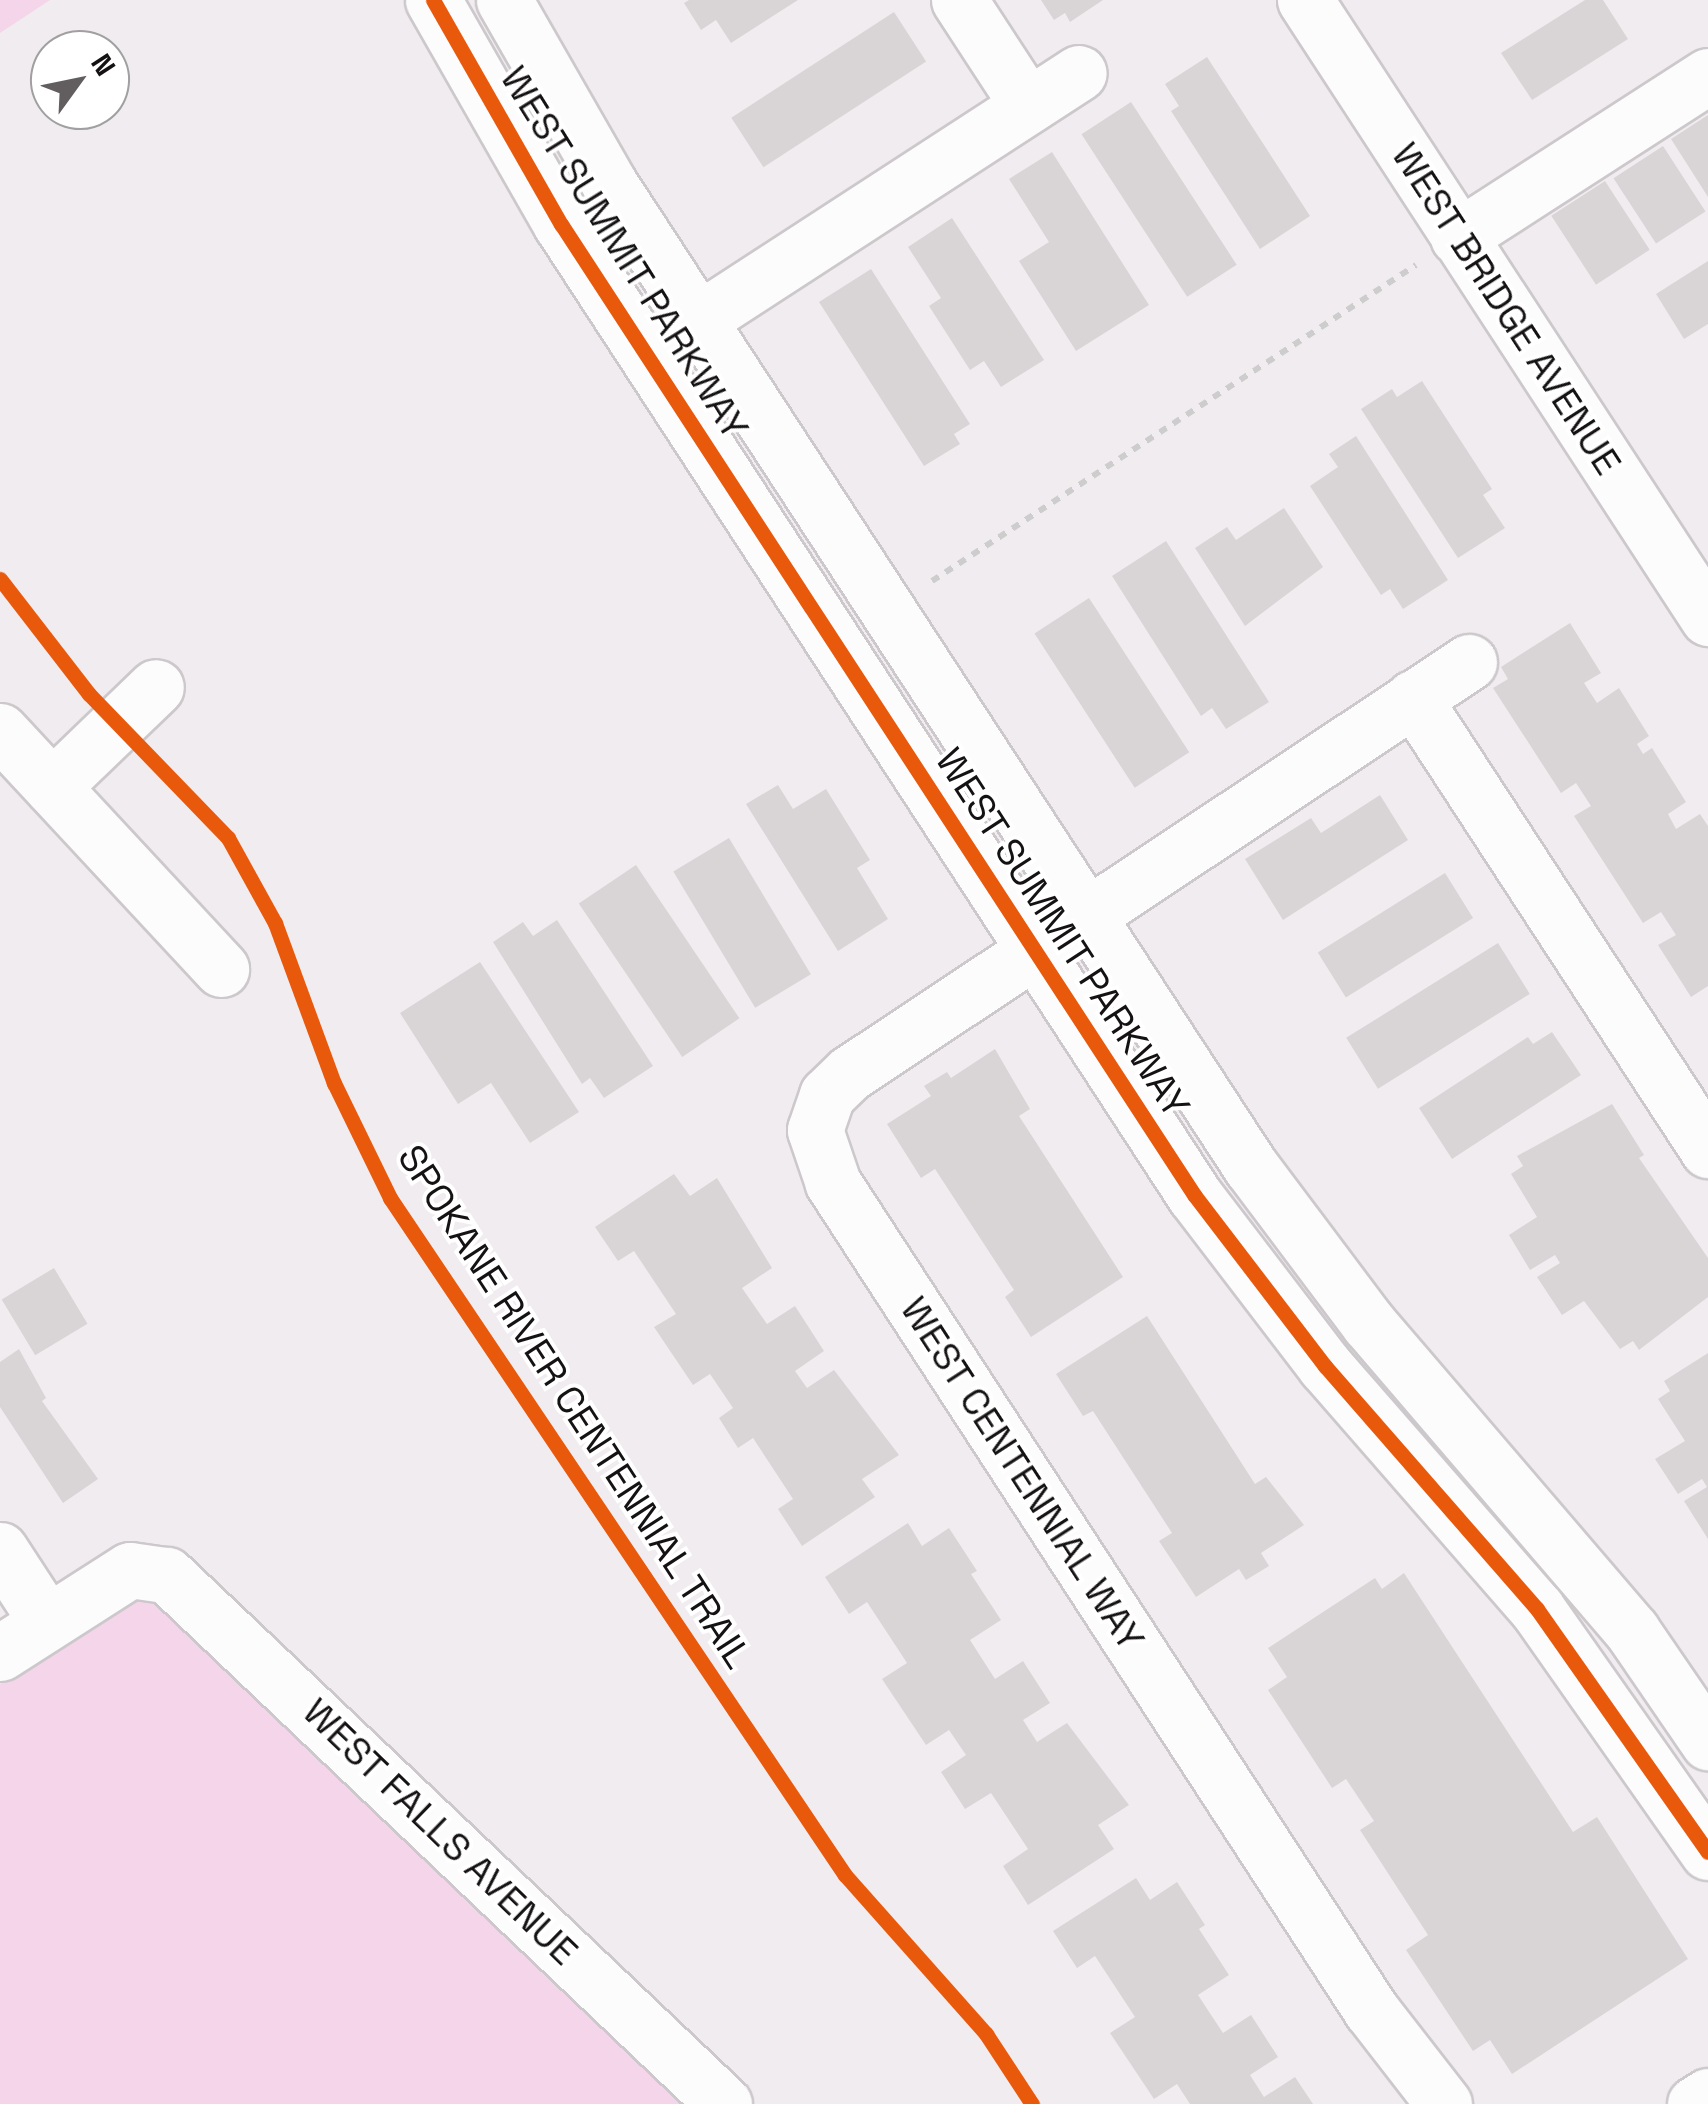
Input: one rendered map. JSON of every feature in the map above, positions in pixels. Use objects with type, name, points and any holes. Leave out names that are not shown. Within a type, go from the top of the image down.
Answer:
[{"type":"street","name":"WEST SUMMIT PARKWAY","points":[[433,0],[510,141],[646,354],[1032,948],[1254,1277],[1537,1609],[1708,1852]]},
{"type":"street","name":"WEST SUMMIT PARKWAY","points":[[504,0],[560,104],[698,320],[1311,1251],[1586,1574],[1708,1742]]},
{"type":"street","points":[[959,0],[1028,106]]},
{"type":"street","name":"WEST BRIDGE AVENUE","points":[[1304,0],[1708,618]]},
{"type":"street","points":[[646,354],[1079,72]]},
{"type":"street","points":[[1458,237],[1708,76]]},
{"type":"street","name":"WEST CENTENNIAL WAY","points":[[1444,2104],[1371,2010],[819,1157],[816,1119],[835,1085],[1032,948],[1469,662]]},
{"type":"street","points":[[52,787],[156,687]]},
{"type":"street","points":[[1413,698],[1708,1150]]},
{"type":"street","points":[[0,731],[221,969]]},
{"type":"street","points":[[0,1550],[47,1622],[0,1653]]},
{"type":"street","name":"WEST FALLS AVENUE","points":[[47,1622],[130,1570],[151,1569],[187,1590],[724,2104]]},
{"type":"street","points":[[1695,2104],[1708,2096]]},
{"type":"path","points":[[887,611],[1458,237]]},
{"type":"shaded area","points":[[0,0],[50,0],[0,33]]},
{"type":"shaded area","points":[[154,1589],[704,2104],[0,2104],[0,1684]]},
{"type":"building","points":[[798,0],[731,43],[716,20],[701,30],[684,3]]},
{"type":"building","points":[[1041,0],[1103,0],[1070,22],[1065,13],[1054,20]]},
{"type":"building","points":[[1585,0],[1603,0],[1628,39],[1532,100],[1501,53]]},
{"type":"building","points":[[894,12],[926,61],[763,167],[731,118]]},
{"type":"building","points":[[1207,57],[1310,216],[1260,249],[1171,111],[1179,106],[1165,84]]},
{"type":"building","points":[[1131,102],[1237,265],[1187,297],[1082,134]]},
{"type":"building","points":[[1708,115],[1708,197],[1671,139]]},
{"type":"building","points":[[1663,146],[1705,211],[1656,244],[1614,178]]},
{"type":"building","points":[[1052,152],[1149,305],[1076,351],[1019,261],[1049,242],[1009,179]]},
{"type":"building","points":[[1605,181],[1650,250],[1596,285],[1551,216]]},
{"type":"building","points":[[952,218],[1044,360],[1001,387],[984,361],[970,370],[929,306],[941,298],[908,247]]},
{"type":"building","points":[[1708,261],[1708,324],[1684,339],[1656,294]]},
{"type":"building","points":[[871,269],[970,424],[954,434],[960,444],[924,466],[819,302]]},
{"type":"building","points":[[1422,381],[1492,489],[1483,495],[1505,528],[1458,558],[1361,409],[1392,389],[1397,397]]},
{"type":"building","points":[[1356,436],[1448,580],[1403,609],[1390,589],[1381,595],[1310,486],[1338,467],[1329,454]]},
{"type":"building","points":[[1284,508],[1323,567],[1245,626],[1195,548],[1227,527],[1236,540]]},
{"type":"building","points":[[1166,541],[1269,702],[1226,729],[1212,708],[1201,716],[1112,576]]},
{"type":"building","points":[[1089,598],[1189,752],[1135,788],[1034,633]]},
{"type":"building","points":[[1570,623],[1601,673],[1584,683],[1597,703],[1619,688],[1649,736],[1637,744],[1643,754],[1652,748],[1686,802],[1668,814],[1676,829],[1700,814],[1708,826],[1708,986],[1691,997],[1658,945],[1676,935],[1661,912],[1643,923],[1574,816],[1591,806],[1576,783],[1561,793],[1493,688],[1508,679],[1501,667]]},
{"type":"building","points":[[778,785],[793,809],[826,789],[870,860],[857,868],[888,919],[838,951],[746,804]]},
{"type":"building","points":[[1380,795],[1408,840],[1283,920],[1245,859],[1311,818],[1321,833]]},
{"type":"building","points":[[729,838],[811,974],[755,1008],[673,871]]},
{"type":"building","points":[[636,865],[739,1018],[682,1057],[579,904]]},
{"type":"building","points":[[1445,873],[1473,918],[1346,997],[1318,952]]},
{"type":"building","points":[[557,920],[653,1066],[604,1098],[590,1078],[582,1084],[493,942],[523,922],[533,936]]},
{"type":"building","points":[[1498,943],[1530,994],[1378,1089],[1346,1038]]},
{"type":"building","points":[[480,962],[579,1112],[530,1143],[491,1083],[458,1104],[400,1013]]},
{"type":"building","points":[[1552,1032],[1581,1075],[1452,1159],[1419,1108],[1528,1037],[1533,1044]]},
{"type":"building","points":[[995,1049],[1030,1109],[1019,1116],[1123,1277],[1031,1337],[1005,1297],[1014,1290],[935,1169],[921,1178],[887,1124],[931,1096],[924,1086],[947,1072],[951,1078]]},
{"type":"building","points":[[1612,1104],[1644,1155],[1639,1158],[1708,1258],[1708,1297],[1639,1350],[1633,1341],[1620,1349],[1584,1301],[1562,1315],[1537,1277],[1560,1263],[1555,1255],[1530,1270],[1509,1235],[1537,1217],[1511,1174],[1523,1166],[1517,1156]]},
{"type":"building","points":[[674,1174],[690,1196],[717,1178],[772,1268],[742,1288],[767,1324],[795,1306],[824,1351],[795,1371],[807,1388],[834,1370],[899,1455],[862,1479],[875,1497],[802,1546],[778,1509],[793,1499],[753,1438],[738,1448],[719,1418],[733,1408],[710,1374],[693,1385],[654,1327],[676,1314],[634,1251],[618,1261],[595,1227]]},
{"type":"building","points":[[54,1268],[87,1324],[35,1355],[2,1299]]},
{"type":"building","points":[[1147,1316],[1255,1484],[1266,1477],[1304,1525],[1261,1553],[1269,1566],[1246,1580],[1239,1569],[1196,1597],[1159,1541],[1172,1533],[1093,1411],[1083,1416],[1056,1374]]},
{"type":"building","points":[[19,1349],[46,1398],[42,1401],[98,1479],[63,1503],[0,1407],[0,1362]]},
{"type":"building","points":[[1708,1353],[1708,1539],[1684,1501],[1707,1487],[1702,1479],[1678,1494],[1655,1459],[1685,1441],[1658,1399],[1670,1391],[1664,1381]]},
{"type":"building","points":[[908,1523],[922,1546],[949,1528],[977,1571],[971,1574],[1001,1620],[970,1640],[995,1679],[1023,1661],[1050,1703],[1023,1720],[1037,1742],[1067,1723],[1129,1805],[1098,1825],[1114,1849],[1028,1905],[1003,1866],[1028,1849],[991,1793],[965,1809],[941,1772],[966,1755],[949,1730],[926,1745],[882,1679],[907,1663],[867,1602],[849,1614],[825,1577]]},
{"type":"building","points":[[1404,1573],[1573,1832],[1597,1817],[1688,1959],[1512,2074],[1490,2040],[1473,2051],[1406,1950],[1428,1935],[1360,1830],[1374,1821],[1346,1779],[1332,1788],[1268,1690],[1287,1677],[1268,1648],[1375,1578],[1382,1589]]},
{"type":"building","points":[[1136,1878],[1150,1900],[1177,1882],[1205,1925],[1199,1929],[1229,1975],[1198,1995],[1223,2033],[1251,2015],[1278,2057],[1250,2075],[1264,2097],[1295,2077],[1313,2104],[1190,2104],[1177,2084],[1154,2099],[1110,2033],[1135,2017],[1095,1956],[1077,1968],[1053,1931]]},
{"type":"cycle path","points":[[433,0],[561,224],[1195,1196],[1325,1366],[1537,1609],[1708,1852]]},
{"type":"cycle path","name":"SPOKANE RIVER CENTENNIAL TRAIL","points":[[0,579],[89,694],[228,838],[275,923],[334,1083],[390,1198],[845,1875],[986,2034],[1032,2104]]}]
